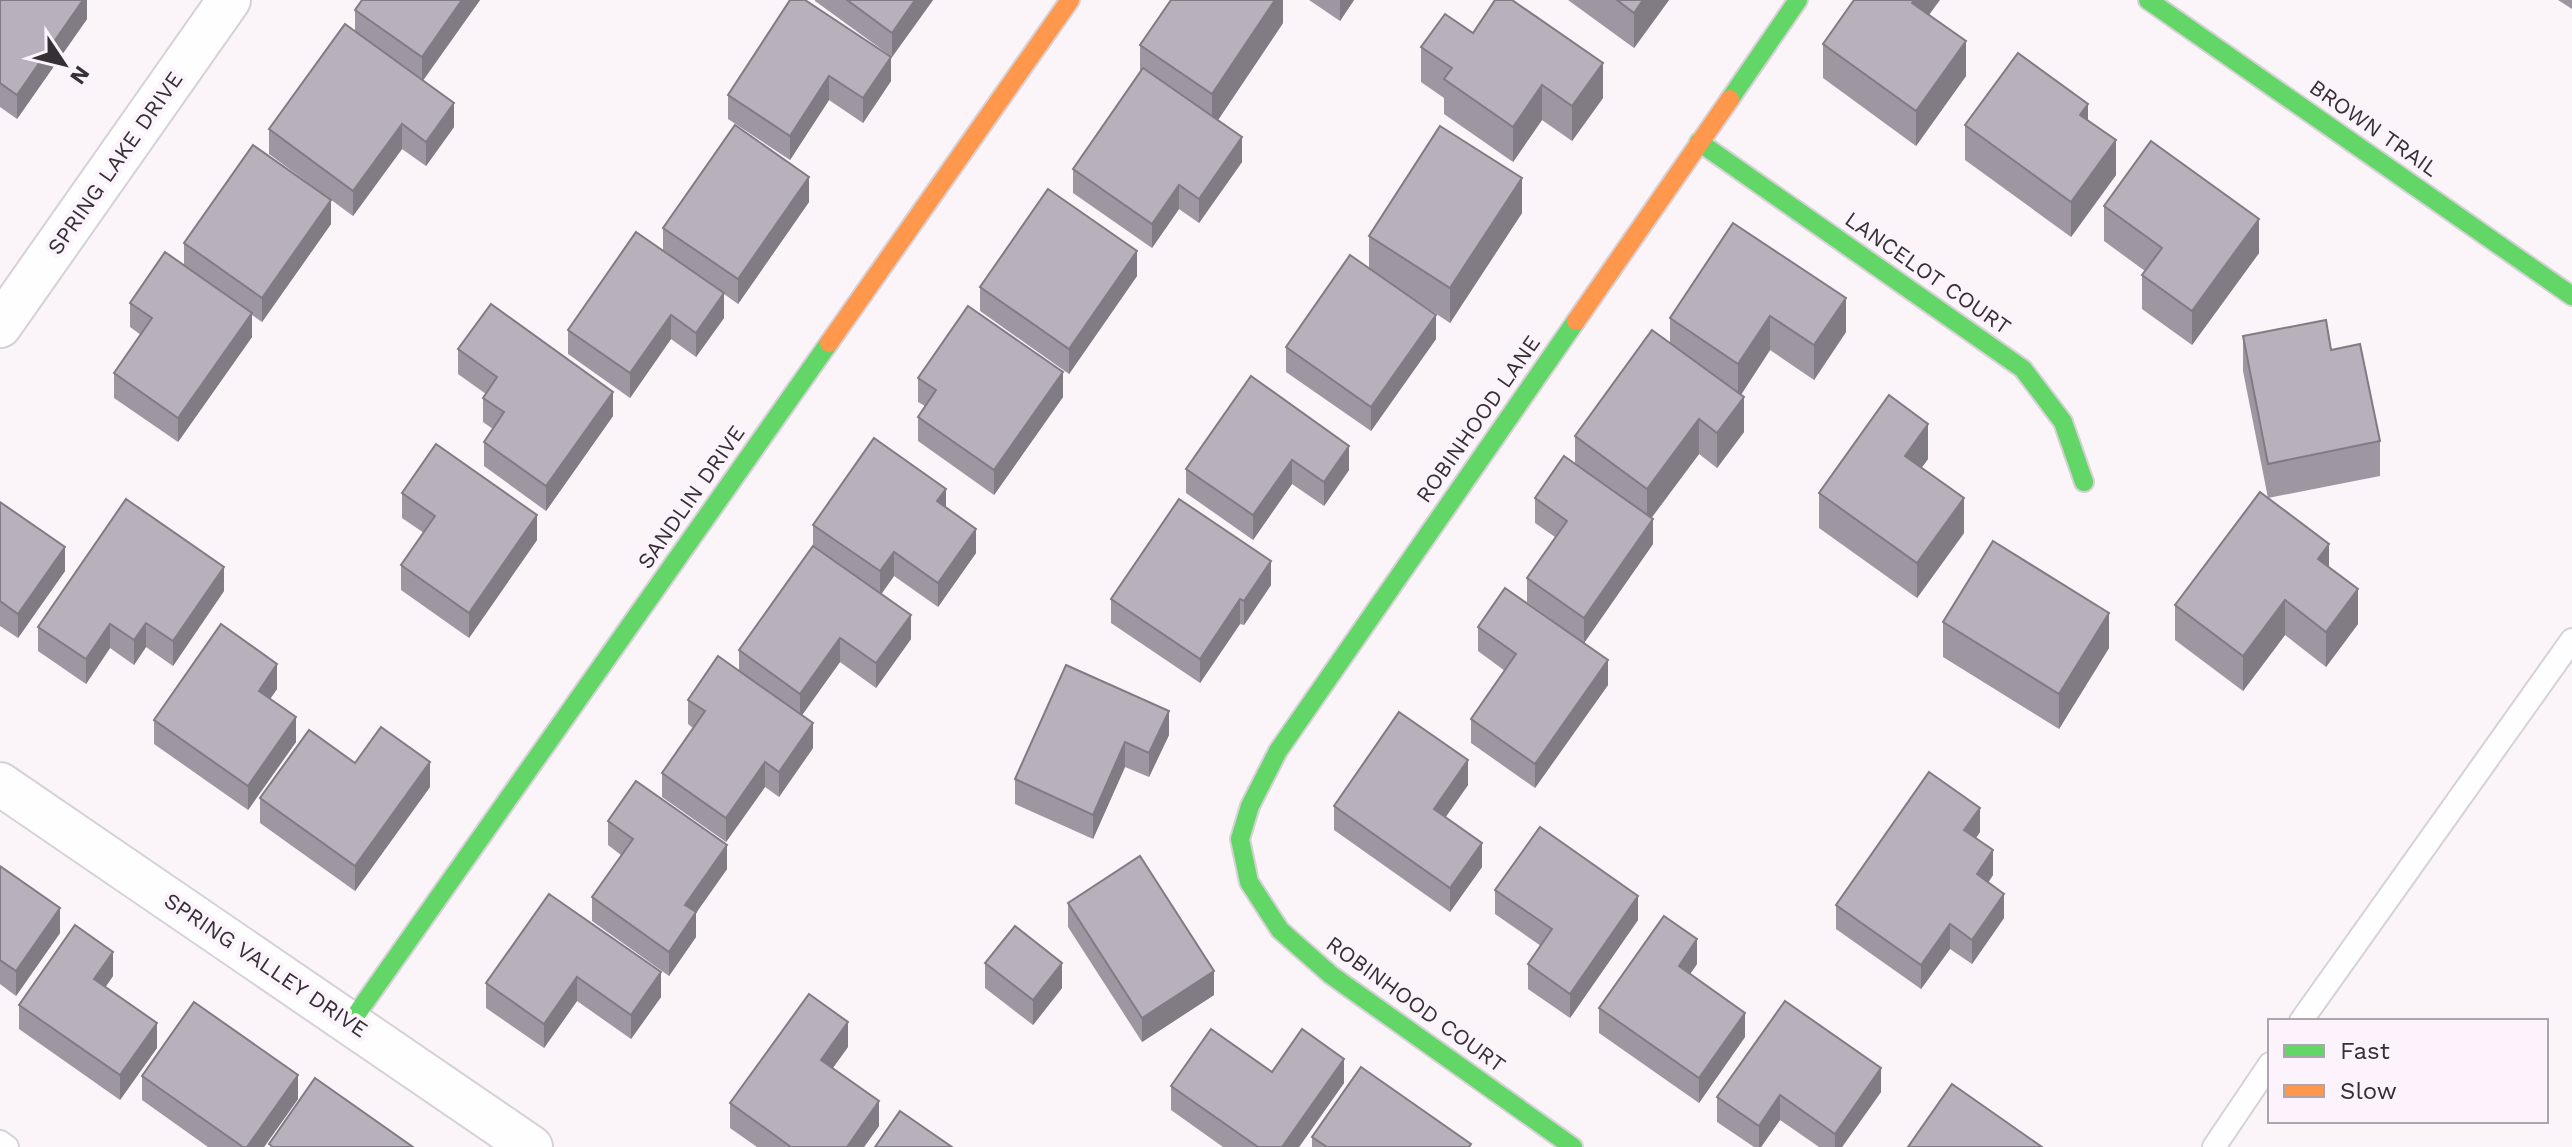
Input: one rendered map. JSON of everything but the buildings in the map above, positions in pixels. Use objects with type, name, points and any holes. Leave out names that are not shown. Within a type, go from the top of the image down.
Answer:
[{"type":"street","name":"SPRING LAKE DRIVE","points":[[0,326],[229,0]]},
{"type":"street","name":"SANDLIN DRIVE","points":[[351,1022],[1070,0]]},
{"type":"street","name":"ROBINHOOD LANE","points":[[1249,882],[1240,839],[1250,806],[1278,751],[1798,0]]},
{"type":"street","name":"BROWN TRAIL","points":[[2154,2],[2572,296]]},
{"type":"street","name":"LANCELOT COURT","points":[[1699,142],[2023,369],[2063,422],[2084,482]]},
{"type":"street","name":"SPRING VALLEY DRIVE","points":[[0,784],[531,1147]]},
{"type":"street","name":"ROBINHOOD COURT","points":[[1249,882],[1280,930],[1331,975],[1573,1147]]},
{"type":"lane","points":[[2302,1019],[2572,640]]},
{"type":"lane","points":[[2214,1147],[2268,1067]]},
{"type":"lane","points":[[0,1142],[7,1147]]},
{"type":"traffic: fast","points":[[1730,99],[1798,0]]},
{"type":"traffic: fast","points":[[2148,0],[2572,296]]},
{"type":"traffic: fast","points":[[1699,142],[2023,369],[2063,422],[2084,482]]},
{"type":"traffic: fast","points":[[1573,1147],[1331,975],[1280,930],[1249,882],[1240,839],[1250,806],[1278,751],[1576,321]]},
{"type":"traffic: fast","points":[[351,1022],[829,343]]},
{"type":"traffic: slow","points":[[829,343],[1070,0]]},
{"type":"traffic: slow","points":[[1576,321],[1730,99]]}]
